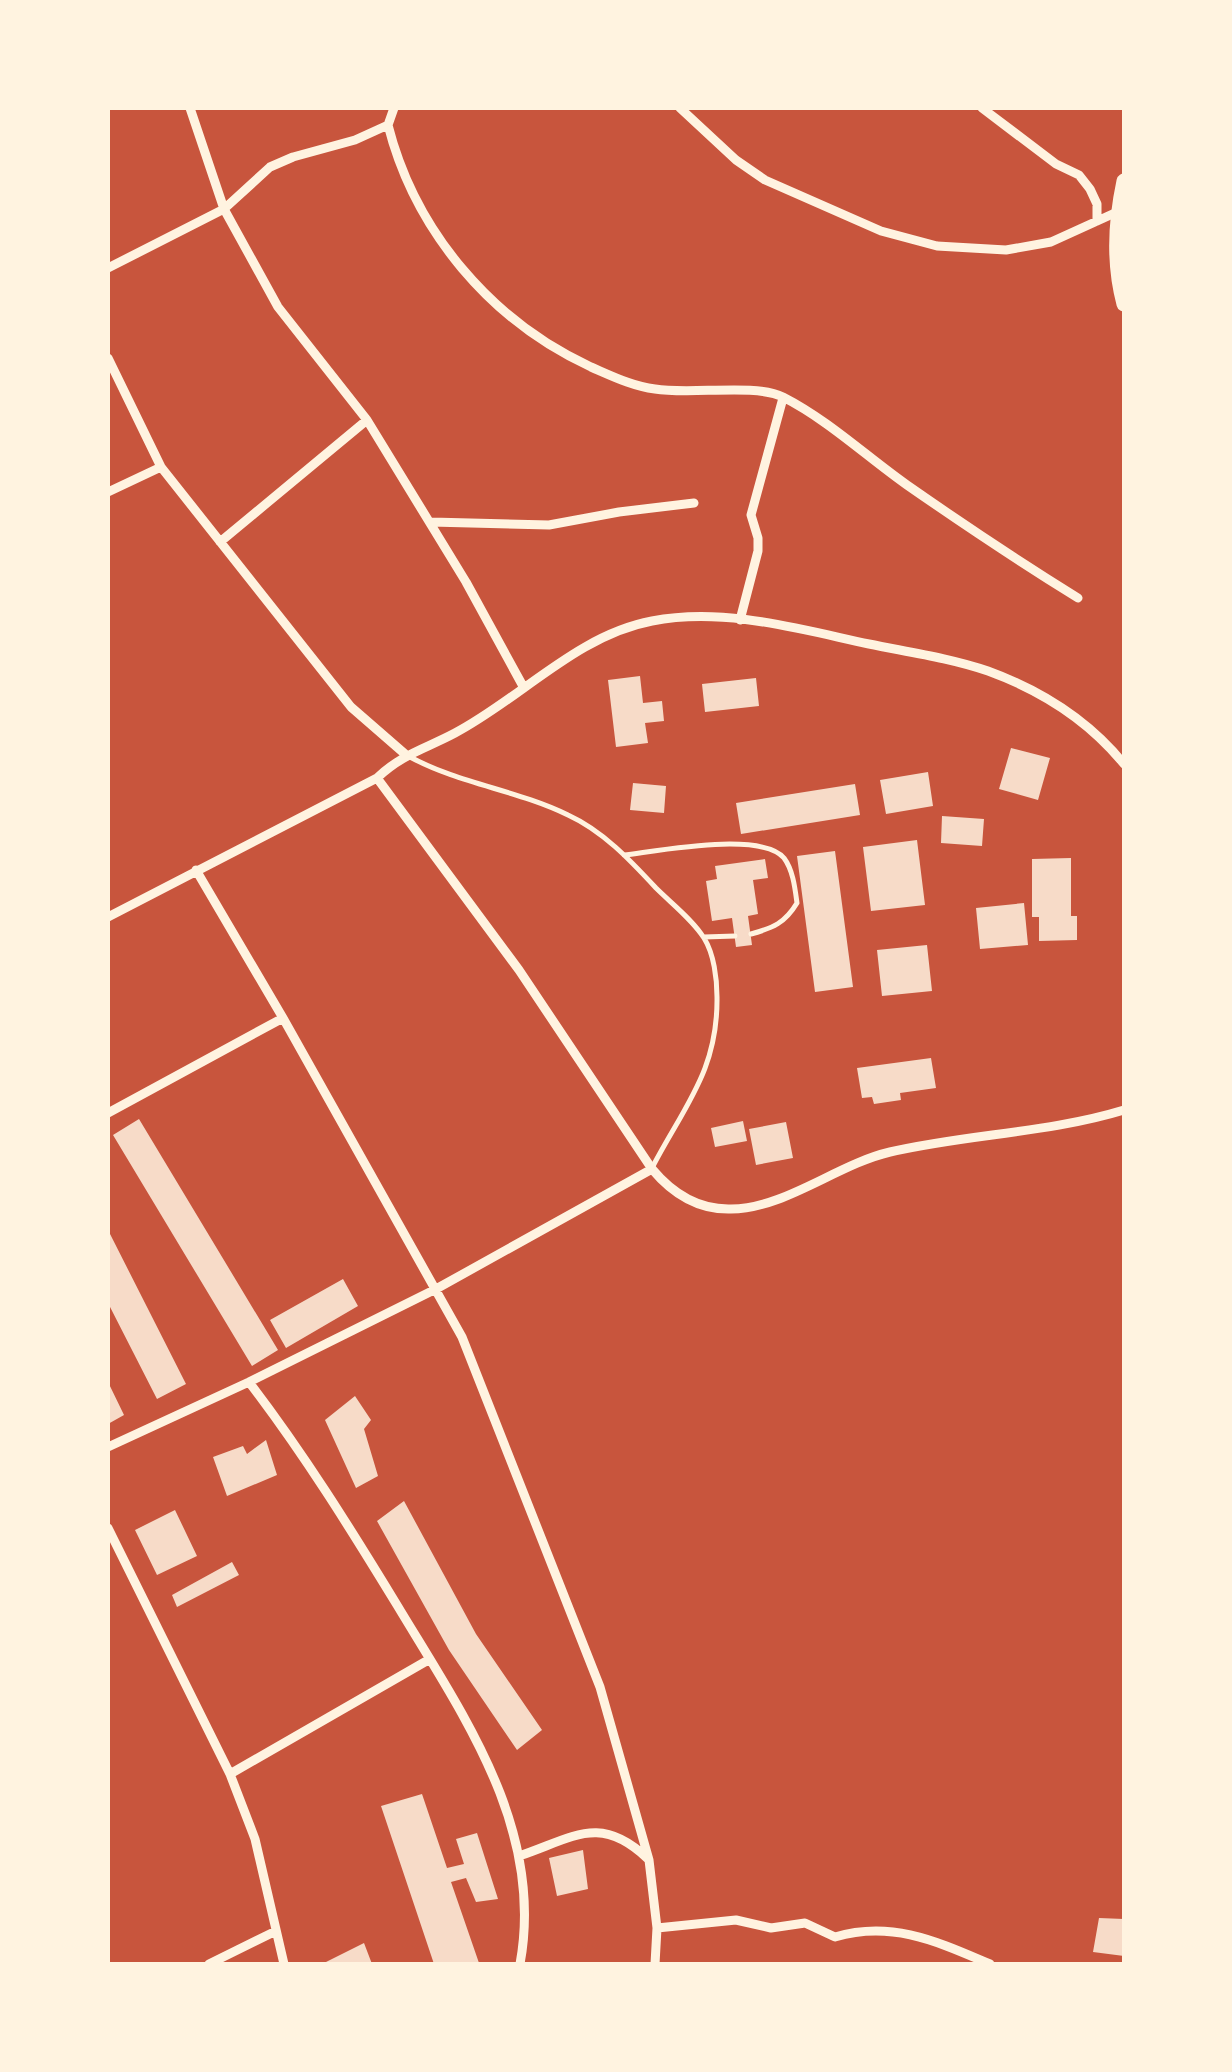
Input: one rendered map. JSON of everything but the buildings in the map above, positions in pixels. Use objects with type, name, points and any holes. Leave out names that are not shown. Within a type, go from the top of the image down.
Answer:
[{"type":"highway","points":[[1124,181],[1117,212],[1119,284],[1124,304]]},
{"type":"street","points":[[190,108],[224,210],[278,307],[367,420],[431,522],[524,688]]},
{"type":"street","points":[[394,108],[388,125],[396,158],[450,256],[513,320],[542,341],[622,381],[651,389],[691,394],[759,391],[783,398],[815,416],[997,547],[1078,598]]},
{"type":"street","points":[[680,108],[736,160],[765,180],[900,236],[937,246],[1006,250],[1052,242],[1117,212]]},
{"type":"street","points":[[982,108],[1056,164],[1079,175],[1090,188],[1097,222]]},
{"type":"street","points":[[108,268],[224,210],[270,167],[388,125]]},
{"type":"street","points":[[108,358],[161,467],[351,707],[405,754]]},
{"type":"street","points":[[740,620],[758,551],[751,515],[783,398]]},
{"type":"street","points":[[220,542],[367,420]]},
{"type":"street","points":[[108,492],[161,467]]},
{"type":"street","points":[[431,522],[549,525],[694,504]]},
{"type":"street","points":[[108,918],[377,778],[405,754],[456,732],[591,644],[647,622],[702,616],[773,623],[988,671],[1080,719],[1124,764]]},
{"type":"street","points":[[377,778],[519,970],[652,1169],[670,1190],[694,1203],[731,1210],[764,1203],[886,1152],[1124,1110]]},
{"type":"street","points":[[196,870],[462,1338],[600,1687],[649,1860],[657,1928],[655,1964]]},
{"type":"street","points":[[108,1111],[283,1018]]},
{"type":"street","points":[[108,1447],[436,1290],[652,1169]]},
{"type":"street","points":[[249,1382],[332,1498],[475,1733],[508,1814],[519,1856],[525,1939],[520,1964]]},
{"type":"street","points":[[108,1528],[230,1774],[254,1839],[284,1964]]},
{"type":"street","points":[[230,1774],[430,1659]]},
{"type":"street","points":[[519,1856],[590,1832],[610,1832],[630,1842],[649,1860]]},
{"type":"street","points":[[657,1928],[736,1920],[770,1928],[804,1923],[834,1936],[854,1930],[890,1931],[916,1935],[990,1964]]},
{"type":"street","points":[[209,1964],[276,1932]]},
{"type":"lane","points":[[405,754],[438,772],[508,791],[570,815],[604,836],[704,937],[717,982],[718,1028],[710,1061],[652,1169]]},
{"type":"lane","points":[[624,856],[733,845],[773,849],[786,860],[798,902],[788,918],[773,928],[751,934]]},
{"type":"lane","points":[[704,937],[735,936]]}]
